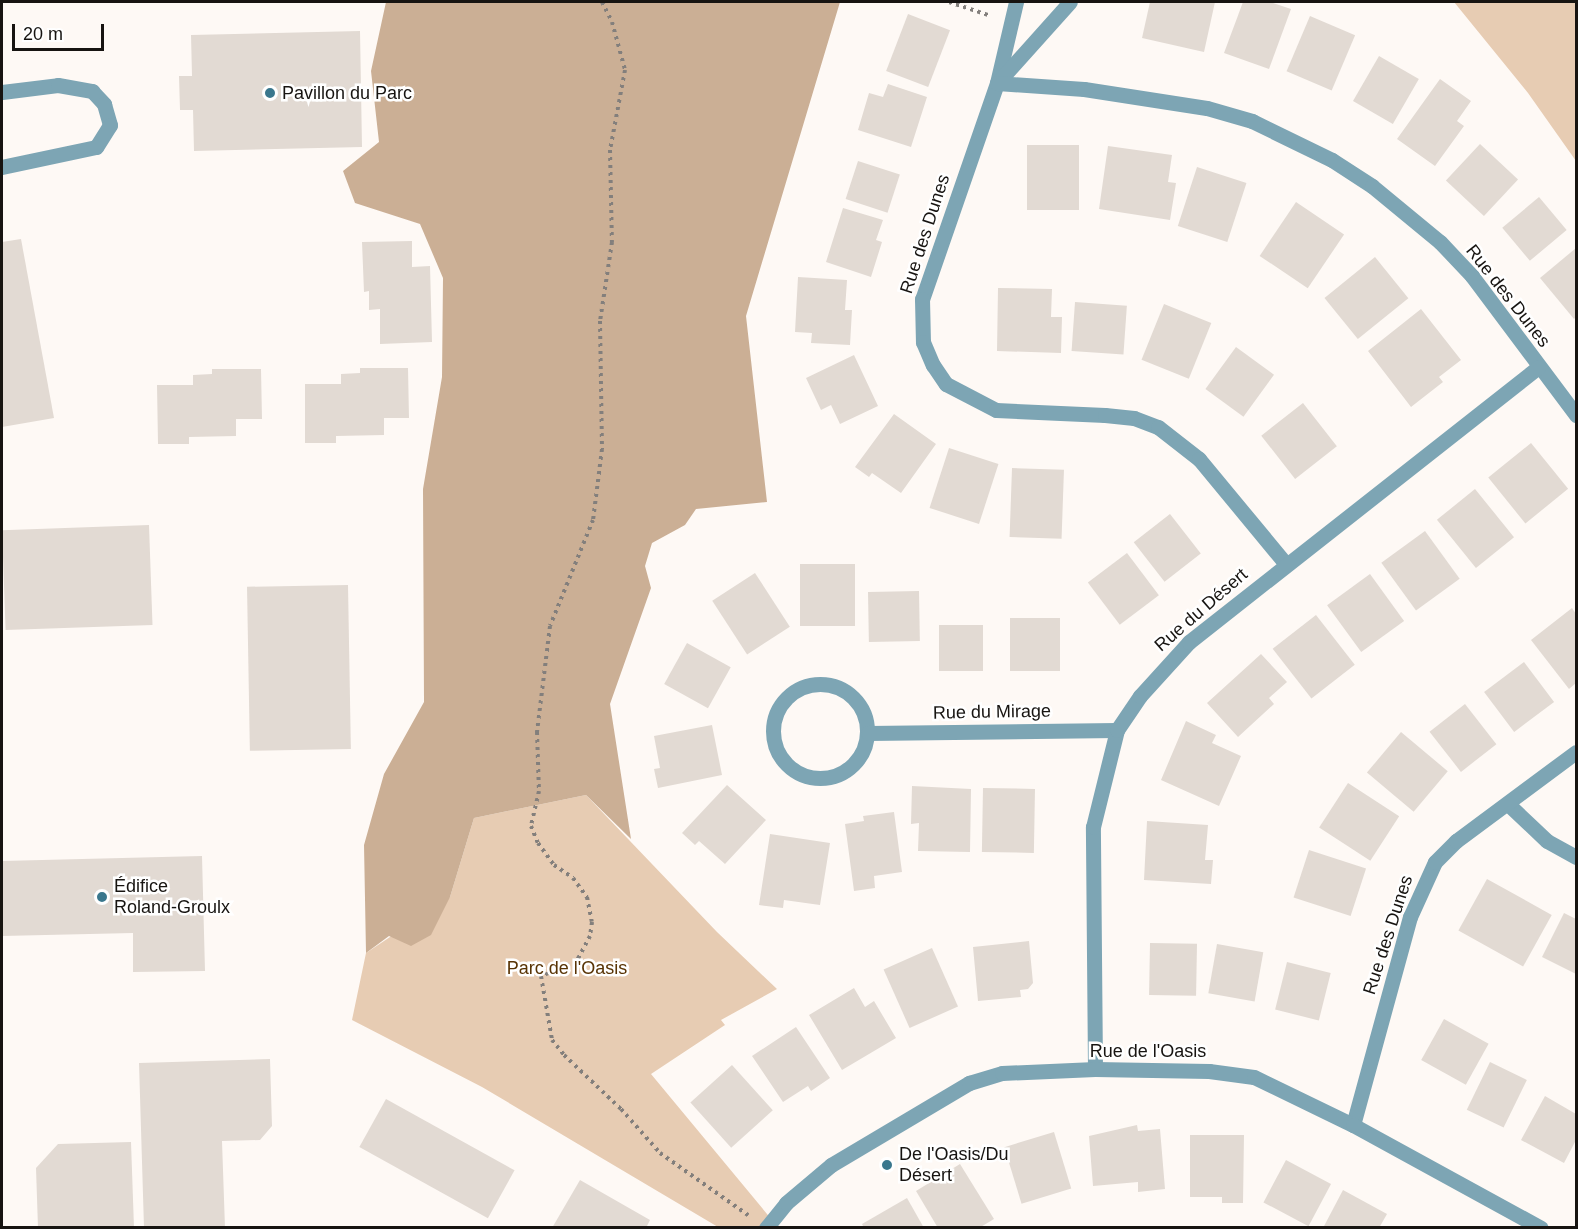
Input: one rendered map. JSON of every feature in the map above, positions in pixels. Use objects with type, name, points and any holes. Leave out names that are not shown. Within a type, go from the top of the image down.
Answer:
[{"type":"street","name":"Rue des Dunes","points":[[1016,2],[997,83],[922,300],[923,342],[933,365],[946,384],[996,410],[1134,418],[1158,427],[1198,459],[1285,563]]},
{"type":"street","name":"Rue des Dunes","points":[[997,83],[1070,2]]},
{"type":"street","name":"Rue des Dunes","points":[[997,83],[1084,89],[1207,108],[1252,121],[1323,154],[1372,186],[1440,242],[1472,276],[1576,415]]},
{"type":"street","points":[[2,92],[58,85],[92,91],[104,104],[110,125],[96,147],[2,167]]},
{"type":"street","name":"Rue du Désert","points":[[1095,1069],[1093,827],[1117,730],[1170,660],[1285,563],[1538,367]]},
{"type":"street","points":[[832,684],[858,703],[868,733],[857,761],[846,771],[817,778],[790,767],[780,755],[773,727],[786,697],[800,688],[832,684]]},
{"type":"street","name":"Rue du Mirage","points":[[868,733],[1117,730]]},
{"type":"street","name":"Rue des Dunes","points":[[1353,1125],[1421,886],[1435,862],[1456,841],[1509,805],[1576,752]]},
{"type":"street","points":[[1509,805],[1547,841],[1576,857]]},
{"type":"street","name":"Rue de l'Oasis","points":[[766,1227],[792,1197],[831,1165],[969,1083],[1002,1073],[1095,1069],[1232,1072],[1276,1086],[1541,1227]]},
{"type":"path","points":[[602,2],[612,22],[625,70],[610,150],[612,242],[600,343],[602,449],[593,519],[550,626],[537,732],[539,791],[531,826],[550,860],[587,897],[592,922],[590,936],[576,962],[541,976],[552,1040],[564,1055],[621,1108],[660,1153],[766,1227]]},
{"type":"path","points":[[949,2],[1011,23]]},
{"type":"green space","points":[[1454,2],[1576,2],[1576,161],[1528,93]]},
{"type":"green space","name":"Parc de l'Oasis","points":[[586,795],[717,932],[777,989],[721,1020],[725,1025],[651,1074],[772,1220],[766,1227],[718,1227],[482,1087],[352,1020],[366,953],[450,897],[474,818]]},
{"type":"shaded area","points":[[386,2],[840,2],[746,316],[767,502],[696,509],[685,525],[652,543],[645,566],[651,588],[610,704],[631,839],[586,795],[474,818],[450,897],[431,935],[411,946],[389,936],[366,953],[364,845],[384,774],[424,702],[423,489],[442,377],[443,278],[420,224],[355,203],[343,171],[379,142],[371,71]]},
{"type":"building","points":[[1150,2],[1215,2],[1204,52],[1142,38]]},
{"type":"building","points":[[1243,2],[1270,2],[1291,9],[1269,69],[1224,53]]},
{"type":"building","points":[[908,14],[950,30],[928,87],[886,71]]},
{"type":"building","points":[[1310,16],[1355,35],[1332,90],[1287,71]]},
{"type":"building","name":"Pavillon du Parc","points":[[360,31],[362,147],[194,151],[193,110],[180,110],[179,76],[192,76],[191,35]]},
{"type":"building","points":[[1379,56],[1419,79],[1393,124],[1353,101]]},
{"type":"building","points":[[1440,79],[1471,101],[1457,121],[1464,126],[1435,166],[1397,139]]},
{"type":"building","points":[[888,84],[927,97],[911,147],[858,130],[869,93],[883,97]]},
{"type":"building","points":[[1480,144],[1518,179],[1484,216],[1446,181]]},
{"type":"building","points":[[1027,145],[1079,145],[1079,210],[1027,210]]},
{"type":"building","points":[[1108,146],[1172,155],[1168,182],[1176,183],[1170,220],[1099,209]]},
{"type":"building","points":[[858,161],[900,175],[887,213],[846,199]]},
{"type":"building","points":[[1197,167],[1246,183],[1227,242],[1178,226]]},
{"type":"building","points":[[1539,197],[1567,230],[1530,261],[1502,228]]},
{"type":"building","points":[[1296,202],[1344,234],[1308,288],[1260,256]]},
{"type":"building","points":[[843,208],[883,220],[876,240],[882,242],[871,277],[826,262]]},
{"type":"building","points":[[21,239],[54,418],[2,427],[2,242]]},
{"type":"building","points":[[412,241],[412,267],[430,266],[432,342],[380,344],[380,309],[369,310],[369,291],[364,292],[362,242]]},
{"type":"building","points":[[1576,248],[1576,317],[1574,319],[1540,278]]},
{"type":"building","points":[[1375,257],[1408,298],[1358,339],[1324,298]]},
{"type":"building","points":[[798,277],[847,280],[845,310],[852,310],[850,345],[811,343],[812,333],[795,332]]},
{"type":"building","points":[[998,288],[1052,289],[1051,317],[1062,317],[1061,353],[997,351]]},
{"type":"building","points":[[1075,302],[1127,306],[1123,355],[1072,351]]},
{"type":"building","points":[[1164,304],[1211,323],[1189,379],[1142,360]]},
{"type":"building","points":[[1421,309],[1461,360],[1439,377],[1443,382],[1411,407],[1368,351]]},
{"type":"building","points":[[1236,347],[1274,375],[1243,417],[1205,389]]},
{"type":"building","points":[[854,355],[878,406],[840,424],[831,405],[821,410],[806,378]]},
{"type":"building","points":[[360,368],[408,368],[409,418],[384,418],[384,435],[336,436],[336,443],[305,443],[305,384],[341,384],[341,374],[360,373]]},
{"type":"building","points":[[212,369],[261,369],[262,419],[236,419],[236,436],[189,437],[189,444],[158,444],[157,385],[193,385],[193,375],[212,374]]},
{"type":"building","points":[[1303,403],[1337,446],[1295,479],[1261,436]]},
{"type":"building","points":[[894,414],[936,444],[901,493],[872,473],[869,477],[855,467]]},
{"type":"building","points":[[1531,443],[1568,489],[1525,523],[1488,478]]},
{"type":"building","points":[[949,448],[998,464],[979,524],[930,508]]},
{"type":"building","points":[[1012,468],[1064,470],[1062,539],[1010,537]]},
{"type":"building","points":[[1475,489],[1514,537],[1476,568],[1437,520]]},
{"type":"building","points":[[1170,514],[1201,553],[1165,582],[1134,542]]},
{"type":"building","points":[[149,525],[152,625],[6,630],[2,530]]},
{"type":"building","points":[[1425,531],[1460,579],[1416,610],[1381,563]]},
{"type":"building","points":[[1127,553],[1159,595],[1120,625],[1088,582]]},
{"type":"building","points":[[800,564],[855,564],[855,626],[800,626]]},
{"type":"building","points":[[755,573],[790,627],[747,654],[712,601]]},
{"type":"building","points":[[1370,574],[1404,621],[1361,652],[1327,605]]},
{"type":"building","points":[[348,585],[351,749],[250,751],[247,587]]},
{"type":"building","points":[[919,591],[920,641],[869,642],[868,592]]},
{"type":"building","points":[[1572,608],[1576,614],[1576,683],[1569,689],[1531,640]]},
{"type":"building","points":[[1316,615],[1355,665],[1311,699],[1273,649]]},
{"type":"building","points":[[1010,618],[1060,618],[1060,671],[1010,671]]},
{"type":"building","points":[[939,625],[983,625],[983,671],[939,671]]},
{"type":"building","points":[[687,643],[731,667],[708,708],[664,684]]},
{"type":"building","points":[[1261,654],[1287,682],[1269,698],[1274,704],[1238,737],[1207,703]]},
{"type":"building","points":[[1524,662],[1554,702],[1514,732],[1484,692]]},
{"type":"building","points":[[1465,704],[1496,744],[1461,772],[1430,732]]},
{"type":"building","points":[[1186,721],[1216,735],[1212,743],[1241,756],[1219,806],[1161,780]]},
{"type":"building","points":[[712,725],[722,775],[658,788],[654,769],[660,768],[654,736]]},
{"type":"building","points":[[1401,732],[1448,771],[1414,812],[1367,773]]},
{"type":"building","points":[[1348,783],[1399,816],[1370,861],[1319,827]]},
{"type":"building","points":[[727,785],[766,820],[725,864],[699,841],[695,845],[682,833]]},
{"type":"building","points":[[912,786],[971,789],[970,852],[918,851],[919,823],[911,824]]},
{"type":"building","points":[[983,788],[1035,789],[1034,853],[982,852]]},
{"type":"building","points":[[894,812],[902,872],[874,876],[875,888],[854,891],[845,824],[864,821],[863,816]]},
{"type":"building","points":[[1147,821],[1208,825],[1205,860],[1213,860],[1211,884],[1144,880]]},
{"type":"building","points":[[770,834],[830,843],[820,905],[784,900],[783,908],[759,905]]},
{"type":"building","points":[[1309,850],[1366,869],[1351,916],[1294,898]]},
{"type":"building","name":"Édifice Roland-Groulx","points":[[202,856],[205,971],[133,972],[133,933],[2,936],[2,861]]},
{"type":"building","points":[[1487,879],[1552,915],[1523,966],[1458,931]]},
{"type":"building","points":[[1564,913],[1576,919],[1576,974],[1542,957]]},
{"type":"building","points":[[1029,941],[1033,983],[1028,989],[1020,990],[1021,997],[978,1001],[973,947]]},
{"type":"building","points":[[1150,943],[1197,944],[1196,996],[1149,995]]},
{"type":"building","points":[[1217,944],[1263,952],[1255,1001],[1208,993]]},
{"type":"building","points":[[932,948],[958,1006],[910,1028],[884,970]]},
{"type":"building","points":[[1287,962],[1331,973],[1319,1020],[1275,1010]]},
{"type":"building","points":[[854,988],[865,1007],[874,1001],[896,1038],[842,1070],[809,1015]]},
{"type":"building","points":[[1444,1019],[1489,1044],[1466,1085],[1421,1060]]},
{"type":"building","points":[[796,1027],[830,1078],[811,1091],[808,1086],[783,1102],[752,1056]]},
{"type":"building","points":[[270,1059],[272,1126],[260,1140],[222,1141],[225,1228],[144,1228],[139,1063]]},
{"type":"building","points":[[1490,1062],[1527,1080],[1504,1128],[1467,1110]]},
{"type":"building","points":[[732,1065],[773,1110],[731,1148],[690,1102]]},
{"type":"building","points":[[1545,1096],[1576,1114],[1576,1140],[1564,1163],[1521,1140]]},
{"type":"building","points":[[386,1099],[515,1170],[488,1218],[359,1147]]},
{"type":"building","points":[[1137,1125],[1138,1131],[1160,1129],[1165,1189],[1138,1192],[1138,1182],[1093,1186],[1089,1136]]},
{"type":"building","points":[[1054,1132],[1071,1188],[1022,1204],[1004,1147]]},
{"type":"building","points":[[1190,1135],[1244,1135],[1243,1203],[1222,1203],[1222,1197],[1190,1197]]},
{"type":"building","points":[[131,1142],[134,1228],[38,1228],[36,1168],[58,1144]]},
{"type":"building","points":[[1286,1160],[1331,1184],[1308,1226],[1263,1202]]},
{"type":"building","points":[[960,1164],[994,1219],[979,1228],[938,1228],[916,1191]]},
{"type":"building","points":[[580,1180],[650,1220],[646,1228],[552,1228]]},
{"type":"building","points":[[1343,1190],[1387,1214],[1379,1228],[1323,1228]]},
{"type":"building","points":[[907,1198],[924,1228],[864,1228],[862,1224]]},
{"type":"place","name":"Pavillon du Parc","points":[[270,93]]},
{"type":"place","name":"Édifice Roland-Groulx","points":[[102,897]]},
{"type":"place","name":"De l'Oasis/Du Désert","points":[[887,1165]]}]
